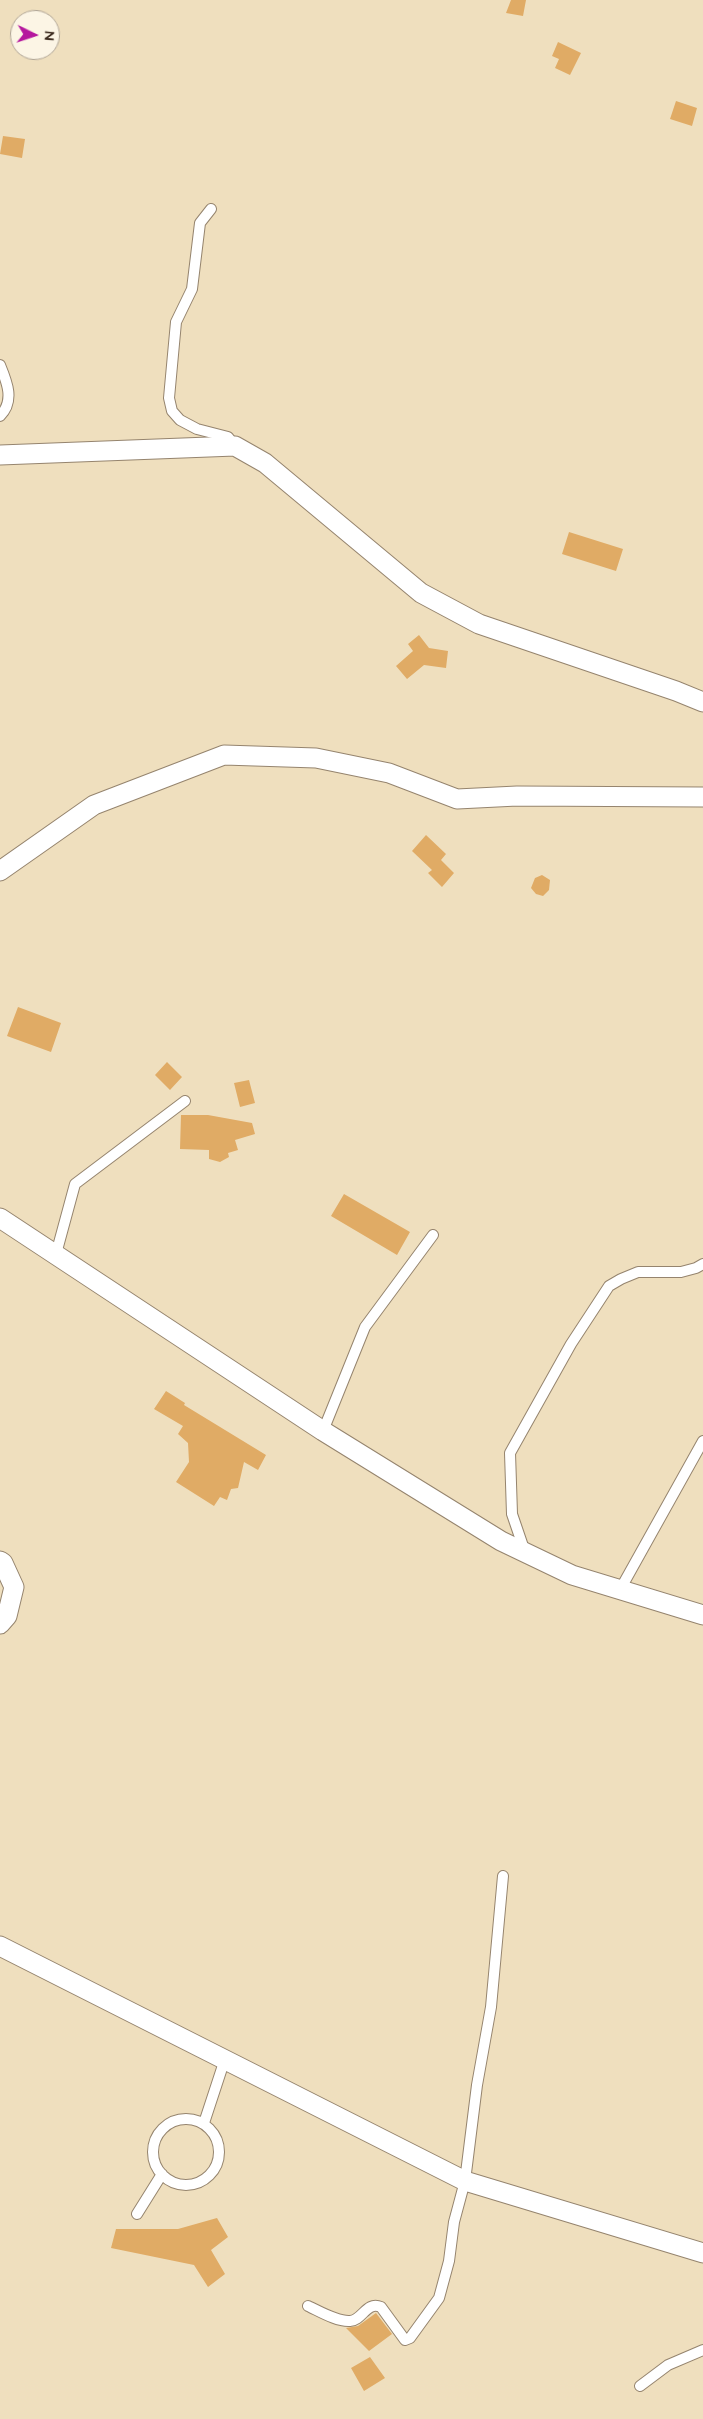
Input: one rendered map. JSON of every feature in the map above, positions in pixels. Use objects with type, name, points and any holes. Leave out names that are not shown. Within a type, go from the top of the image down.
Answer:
[{"type":"street","points":[[0,455],[235,446],[265,463],[421,593],[479,624],[676,691],[703,702]]},
{"type":"street","points":[[0,871],[94,805],[224,755],[316,758],[389,773],[457,800],[517,796],[703,797]]},
{"type":"street","points":[[0,1218],[324,1431],[492,1536],[572,1575],[621,1588],[703,1615]]},
{"type":"street","points":[[0,1561],[14,1587],[7,1616],[0,1624]]},
{"type":"street","points":[[0,1946],[465,2181],[703,2253]]},
{"type":"lane","points":[[212,209],[200,223],[192,289],[176,322],[170,398],[172,410],[180,420],[197,429],[228,437],[235,446]]},
{"type":"lane","points":[[0,365],[9,393],[6,410],[0,416]]},
{"type":"lane","points":[[56,1254],[75,1184],[185,1101]]},
{"type":"lane","points":[[324,1431],[365,1327],[434,1235]]},
{"type":"lane","points":[[525,1552],[512,1514],[510,1453],[571,1344],[609,1286],[620,1278],[638,1272],[680,1272],[703,1264]]},
{"type":"lane","points":[[621,1588],[703,1441]]},
{"type":"lane","points":[[308,2306],[348,2321],[357,2318],[370,2306],[376,2305],[385,2313],[402,2339],[410,2338],[439,2298],[449,2262],[454,2222],[465,2181],[477,2085],[491,2008],[504,1876]]},
{"type":"lane","points":[[204,2123],[225,2059]]},
{"type":"lane","points":[[191,2118],[204,2123],[214,2133],[219,2146],[218,2160],[212,2173],[201,2182],[187,2185],[173,2182],[162,2174],[155,2162],[153,2149],[157,2136],[166,2125],[178,2119],[191,2118]]},
{"type":"lane","points":[[137,2214],[162,2174]]},
{"type":"lane","points":[[640,2386],[668,2365],[703,2350]]},
{"type":"building","points":[[511,0],[526,0],[523,16],[506,13]]},
{"type":"building","points":[[558,42],[581,53],[570,75],[555,68],[559,59],[552,56]]},
{"type":"building","points":[[676,101],[697,108],[692,126],[670,119]]},
{"type":"building","points":[[3,136],[25,139],[22,158],[0,154]]},
{"type":"building","points":[[569,532],[623,549],[616,571],[562,554]]},
{"type":"building","points":[[419,635],[429,648],[448,651],[446,668],[424,665],[407,679],[396,666],[413,651],[408,644]]},
{"type":"building","points":[[426,835],[446,854],[441,860],[454,873],[442,887],[428,873],[432,870],[412,851]]},
{"type":"building","points":[[542,875],[550,880],[549,890],[543,896],[536,894],[531,888],[535,878]]},
{"type":"building","points":[[18,1007],[61,1023],[51,1052],[7,1036]]},
{"type":"building","points":[[167,1062],[182,1077],[170,1090],[155,1075]]},
{"type":"building","points":[[249,1080],[255,1103],[240,1107],[234,1083]]},
{"type":"building","points":[[181,1115],[208,1115],[252,1123],[255,1134],[235,1140],[238,1150],[228,1153],[229,1157],[220,1162],[209,1159],[209,1150],[180,1149]]},
{"type":"building","points":[[344,1194],[410,1232],[397,1255],[331,1216]]},
{"type":"building","points":[[166,1391],[185,1403],[184,1405],[266,1455],[258,1470],[244,1462],[238,1488],[231,1489],[227,1500],[220,1497],[214,1506],[176,1482],[189,1462],[188,1443],[178,1434],[183,1426],[154,1409]]},
{"type":"building","points":[[217,2218],[228,2237],[211,2250],[225,2274],[208,2287],[194,2265],[111,2248],[116,2229],[178,2229]]},
{"type":"building","points":[[376,2313],[392,2334],[369,2351],[346,2328],[358,2326]]},
{"type":"building","points":[[370,2357],[385,2378],[364,2391],[351,2368]]}]
